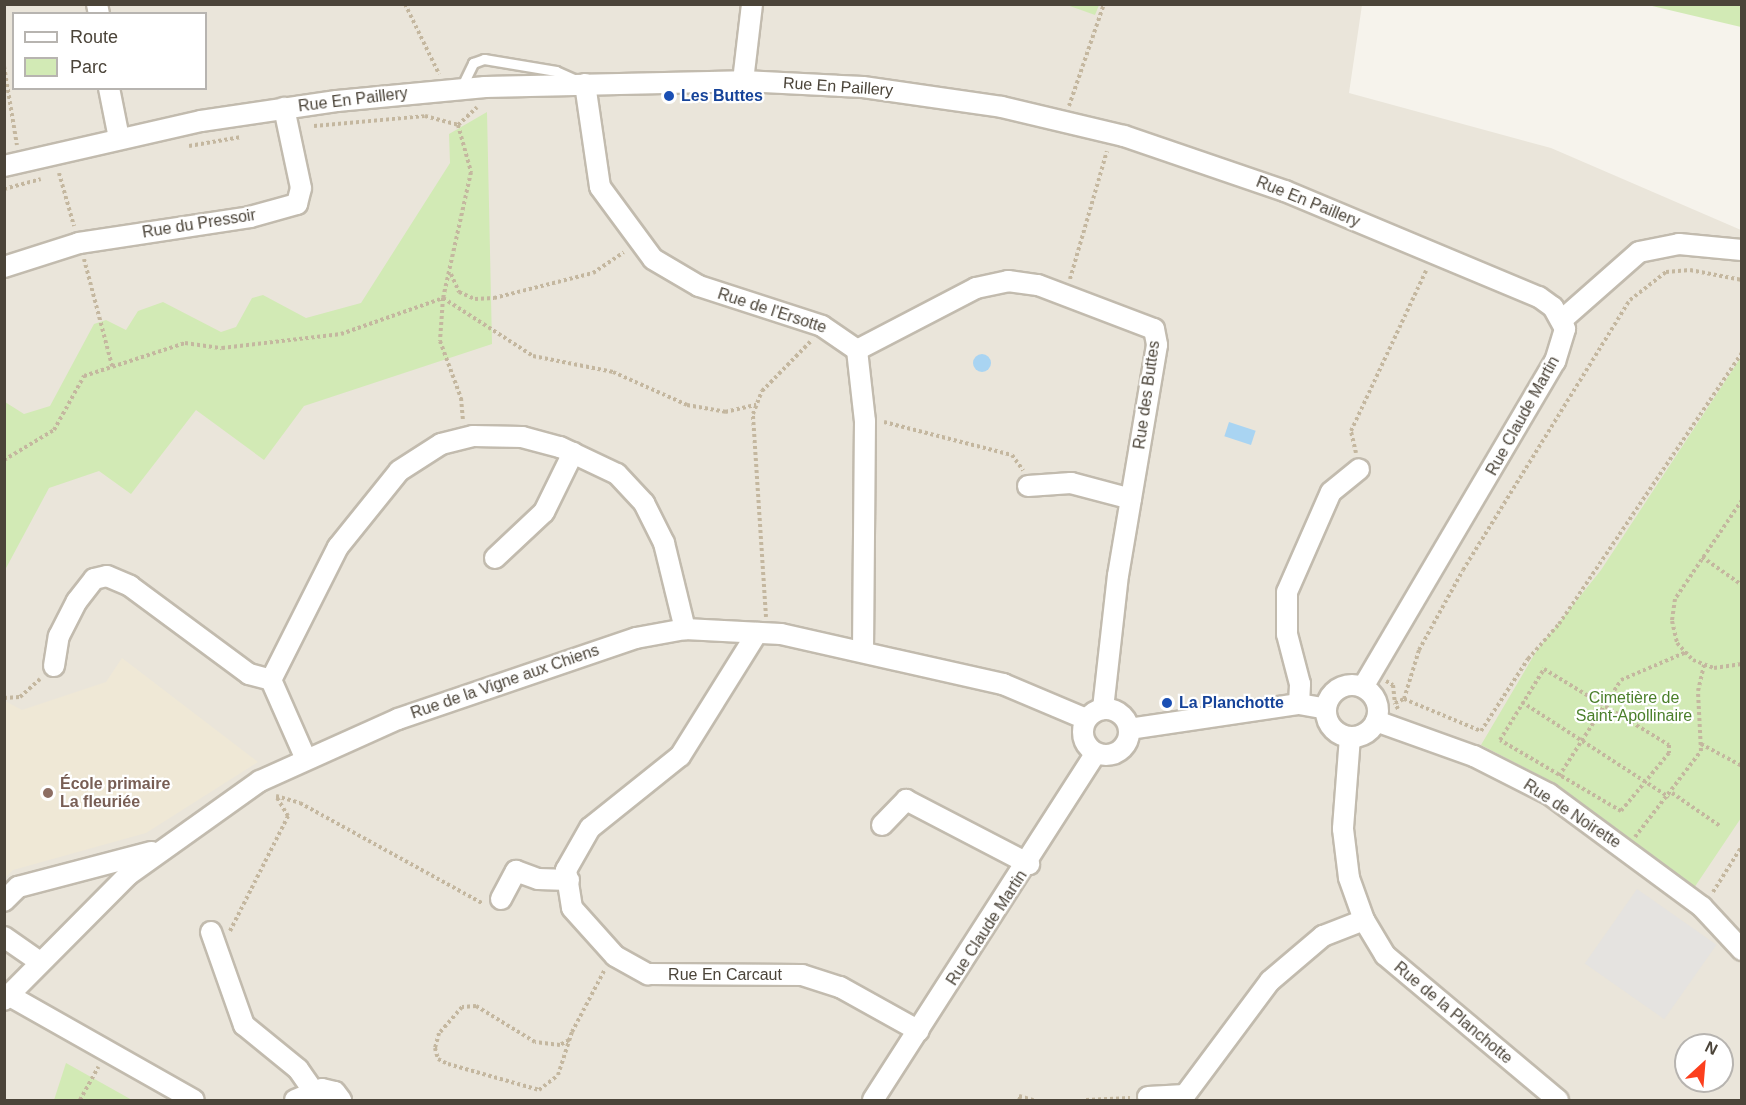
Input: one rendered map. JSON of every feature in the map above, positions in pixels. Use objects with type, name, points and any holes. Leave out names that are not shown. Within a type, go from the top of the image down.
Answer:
[{"type":"street","points":[[743,81],[752,4]]},
{"type":"street","name":"Rue En Paillery","points":[[12,164],[119,138],[284,108],[454,89],[743,81],[923,94],[1065,121],[1113,133],[1285,191],[1539,297],[1563,320]]},
{"type":"street","name":"Rue de l'Ersotte","points":[[585,84],[597,177],[637,243],[667,270],[699,286],[822,326],[857,350]]},
{"type":"street","points":[[109,90],[119,138]]},
{"type":"street","name":"Rue du Pressoir","points":[[4,267],[79,243],[250,217],[297,204],[301,188],[284,108]]},
{"type":"street","points":[[1563,320],[1589,301],[1622,263],[1650,247],[1702,244],[1742,250]]},
{"type":"street","name":"Rue des Buttes","points":[[857,350],[992,283],[1023,282],[1065,295],[1140,320],[1156,337],[1131,499],[1103,709]]},
{"type":"street","name":"Rue Claude Martin","points":[[1363,687],[1555,361],[1565,340],[1563,320]]},
{"type":"street","points":[[857,350],[865,421],[863,650]]},
{"type":"street","points":[[271,680],[345,536],[411,461],[461,438],[522,437],[608,467],[644,503],[672,565],[685,629]]},
{"type":"street","points":[[495,558],[544,512],[573,453]]},
{"type":"street","points":[[1299,704],[1300,684],[1286,620],[1291,579],[1331,492],[1359,469]]},
{"type":"street","points":[[1028,486],[1071,483],[1131,499]]},
{"type":"street","points":[[54,666],[59,636],[77,601],[89,583],[107,576],[130,586],[249,674],[271,680]]},
{"type":"street","name":"Rue de la Vigne aux Chiens","points":[[7,998],[40,962],[159,849],[305,757],[563,659],[685,629],[762,633],[863,650],[1003,684],[1086,719]]},
{"type":"street","name":"Rue En Carcaut","points":[[762,633],[680,756],[590,828],[566,870],[572,908],[615,956],[648,974],[675,977],[802,975],[840,987],[919,1031]]},
{"type":"street","points":[[271,680],[305,757]]},
{"type":"street","points":[[1363,687],[1375,698],[1376,721],[1366,733],[1350,737],[1330,725],[1326,709],[1338,688],[1363,687]]},
{"type":"street","points":[[1129,729],[1299,704],[1326,709]]},
{"type":"street","points":[[1103,709],[1123,716],[1129,729],[1122,749],[1110,755],[1096,753],[1085,742],[1086,719],[1103,709]]},
{"type":"street","name":"Rue de Noirette","points":[[1376,721],[1399,727],[1474,756],[1549,794],[1702,907],[1742,950]]},
{"type":"street","name":"Rue de la Planchotte","points":[[1350,737],[1343,830],[1348,878],[1364,920],[1385,955],[1558,1101]]},
{"type":"street","name":"Rue Claude Martin","points":[[873,1101],[1029,864],[1096,753]]},
{"type":"street","points":[[882,825],[906,800],[1029,864]]},
{"type":"street","points":[[4,901],[18,887],[159,849]]},
{"type":"street","points":[[501,899],[516,871],[538,879],[569,880]]},
{"type":"street","points":[[1148,1097],[1185,1095],[1270,981],[1323,936],[1364,920]]},
{"type":"street","points":[[211,932],[244,1025],[298,1069],[312,1089]]},
{"type":"street","points":[[4,937],[40,962]]},
{"type":"street","points":[[7,998],[107,1051],[194,1101]]},
{"type":"street","points":[[295,1101],[312,1089],[335,1092],[341,1101]]},
{"type":"lane","points":[[454,89],[472,63],[484,59],[556,70],[585,84]]},
{"type":"path","points":[[405,4],[454,89]]},
{"type":"path","points":[[1065,121],[1104,4]]},
{"type":"path","points":[[4,66],[12,164]]},
{"type":"path","points":[[458,125],[471,172],[443,298],[440,341],[461,398],[461,438]]},
{"type":"path","points":[[1065,295],[1113,133]]},
{"type":"path","points":[[4,189],[60,175],[112,366]]},
{"type":"path","points":[[450,272],[459,292],[475,299],[494,298],[593,273],[637,243]]},
{"type":"path","points":[[1359,469],[1351,431],[1434,254]]},
{"type":"path","points":[[1404,699],[1419,650],[1458,579],[1630,300],[1666,272],[1690,270],[1742,280]]},
{"type":"path","points":[[4,460],[54,430],[84,376],[184,343],[222,348],[331,336],[443,298]]},
{"type":"path","points":[[443,298],[533,356],[613,372],[687,405],[725,412],[756,405]]},
{"type":"path","points":[[762,633],[756,405],[762,391],[822,326]]},
{"type":"path","points":[[1399,727],[1395,703],[1404,699],[1480,731],[1578,598],[1742,353]]},
{"type":"path","points":[[865,421],[942,433],[1012,456],[1028,486]]},
{"type":"path","points":[[1742,500],[1702,557],[1672,610],[1673,633],[1684,653],[1704,665],[1726,669],[1742,664]]},
{"type":"path","points":[[1702,557],[1742,585]]},
{"type":"path","points":[[1549,794],[1604,704],[1626,676],[1661,667],[1684,653]]},
{"type":"path","points":[[1623,847],[1670,795],[1701,744],[1698,691],[1704,665]]},
{"type":"path","points":[[4,698],[20,697],[54,666]]},
{"type":"path","points":[[1544,669],[1669,745],[1646,781],[1617,811],[1561,773],[1500,740],[1522,702],[1544,669]]},
{"type":"path","points":[[1522,702],[1720,826]]},
{"type":"path","points":[[1701,744],[1742,766]]},
{"type":"path","points":[[221,956],[288,816],[270,790],[279,786]]},
{"type":"path","points":[[276,796],[300,803],[486,905],[501,899]]},
{"type":"path","points":[[1702,907],[1742,846]]},
{"type":"path","points":[[569,1040],[560,1045],[535,1042],[476,1006],[462,1006],[439,1033],[435,1048],[438,1059],[448,1064],[539,1090],[558,1075],[569,1040],[615,956]]},
{"type":"path","points":[[80,1101],[107,1051]]},
{"type":"path","points":[[1020,1101],[1019,1096],[1033,1101]]},
{"type":"path","points":[[1086,1101],[1148,1097]]},
{"type":"shaded area","points":[[5,5],[1362,5],[1349,93],[1551,148],[1741,230],[1741,1100],[5,1100]]},
{"type":"shaded area","points":[[122,658],[258,762],[146,833],[13,870],[5,878],[5,701],[22,710],[106,682]]},
{"type":"shaded area","points":[[1637,889],[1716,945],[1664,1019],[1585,964]]},
{"type":"green space","points":[[1067,5],[1099,5],[1095,15]]},
{"type":"green space","points":[[1648,5],[1741,5],[1741,27]]},
{"type":"green space","points":[[487,112],[492,344],[304,406],[264,460],[196,410],[131,494],[99,471],[49,488],[5,570],[5,402],[24,414],[50,406],[94,324],[106,320],[126,330],[138,311],[163,302],[221,332],[236,327],[252,298],[263,295],[306,318],[361,303],[450,163],[449,134]]},
{"type":"green space","name":"Cimetière de Saint-Apollinaire","points":[[1741,357],[1741,818],[1694,888],[1556,784],[1481,745],[1537,650],[1601,570]]},
{"type":"green space","points":[[66,1063],[132,1100],[54,1100]]},
{"type":"water","points":[[978,354],[986,354],[991,359],[989,370],[978,372],[973,367],[973,359]]},
{"type":"water","points":[[1229,422],[1256,431],[1251,445],[1224,436]]},
{"type":"place","name":"Les Buttes","points":[[669,96]]},
{"type":"place","name":"La Planchotte","points":[[1167,703]]},
{"type":"place","name":"École primaire La fleuriée","points":[[48,793]]}]
